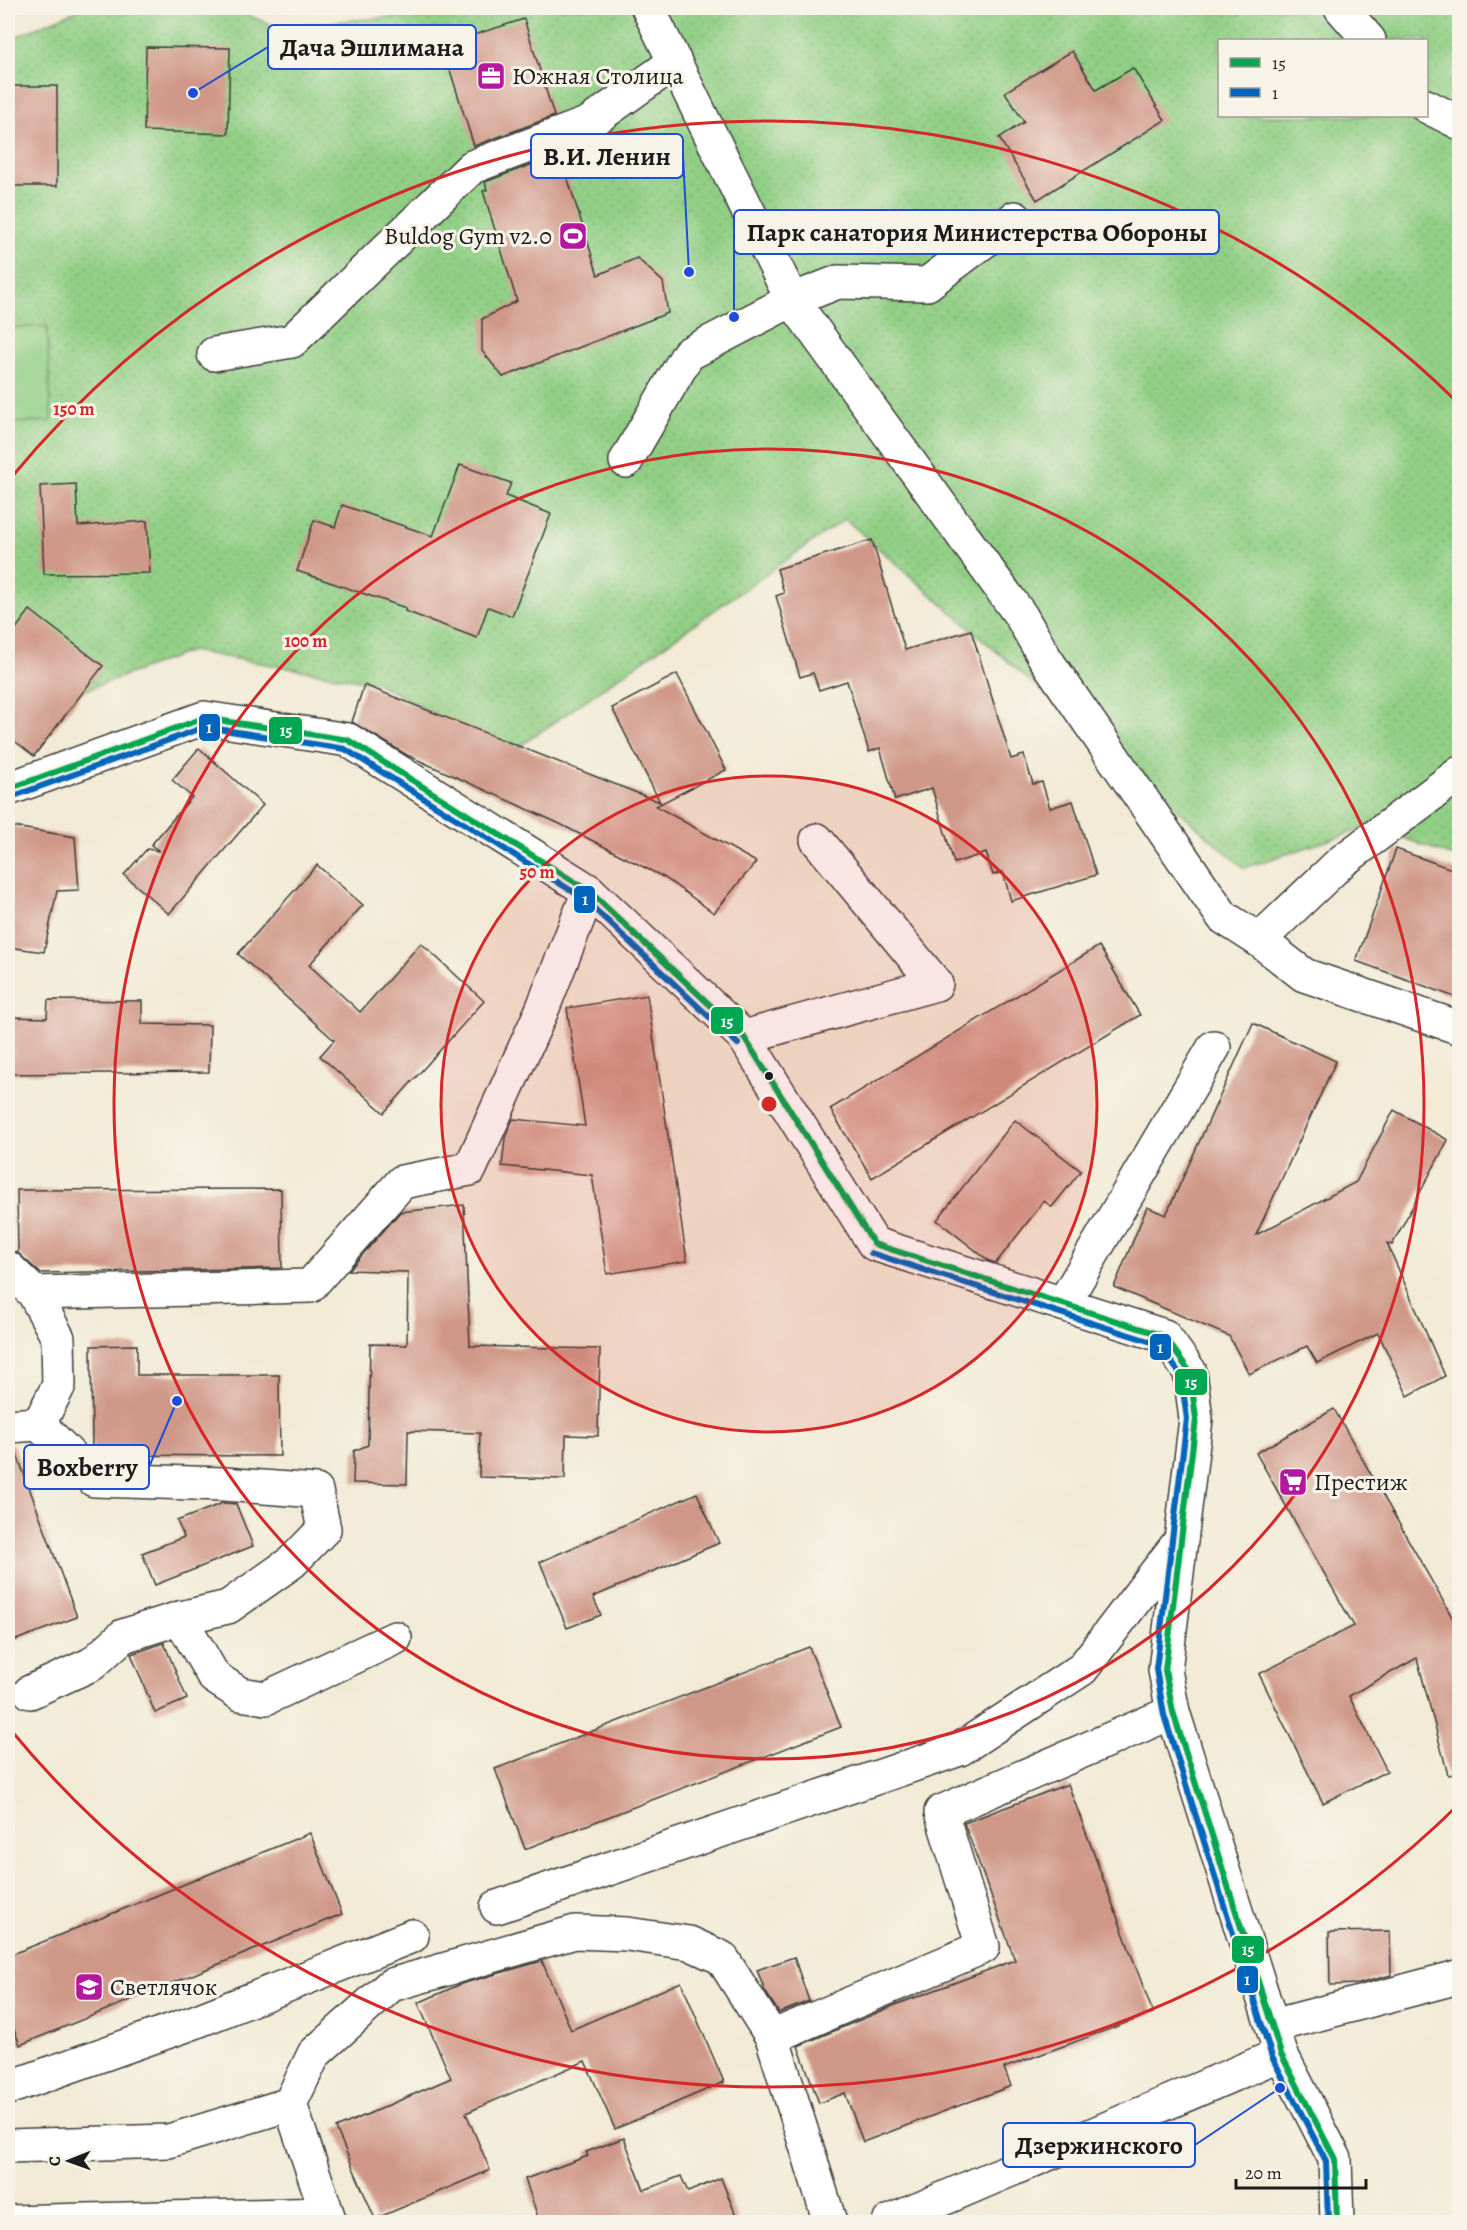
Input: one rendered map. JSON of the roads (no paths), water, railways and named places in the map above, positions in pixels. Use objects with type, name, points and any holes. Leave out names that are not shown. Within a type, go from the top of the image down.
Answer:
[{"type":"street","points":[[648,8],[792,300],[1021,616],[1045,658],[1223,917],[1259,940],[1304,975],[1460,1028]]},
{"type":"street","points":[[1341,8],[1368,39]]},
{"type":"street","points":[[214,354],[292,341],[472,167],[589,123],[675,62]]},
{"type":"street","points":[[1428,107],[1460,123]]},
{"type":"street","points":[[626,461],[688,354],[792,300],[838,282],[927,284],[1015,218]]},
{"type":"street","points":[[8,789],[204,717],[348,740],[589,891],[744,1037],[874,1244],[1164,1336],[1190,1372],[1196,1419],[1165,1670],[1173,1712],[1277,2040],[1335,2159],[1337,2223]]},
{"type":"street","points":[[1259,940],[1341,862],[1460,773]]},
{"type":"street","points":[[744,1037],[936,984],[817,840]]},
{"type":"street","points":[[34,1293],[309,1286],[402,1182],[470,1169],[542,1010],[589,891]]},
{"type":"street","points":[[1063,1304],[1214,1047]]},
{"type":"street","points":[[8,1268],[34,1293],[58,1338],[59,1385],[23,1425],[94,1480],[224,1484],[316,1491],[324,1529],[292,1562],[228,1607],[180,1618],[123,1636],[92,1664],[30,1692]]},
{"type":"street","points":[[497,1907],[960,1749],[1082,1669],[1182,1539]]},
{"type":"street","points":[[180,1618],[214,1677],[240,1694],[266,1698],[395,1638]]},
{"type":"street","points":[[772,2037],[984,1947],[941,1812],[1173,1712]]},
{"type":"street","points":[[8,2222],[329,2218],[290,2104],[314,2054],[391,1985],[575,1932],[627,1934],[689,1943],[722,1958],[772,2037],[830,2223]]},
{"type":"street","points":[[8,2088],[192,2023],[412,1936]]},
{"type":"street","points":[[889,2223],[1277,2040],[1458,1977]]},
{"type":"street","points":[[8,2146],[169,2141],[290,2104]]},
{"type":"place","name":"Южная Столица","points":[[491,76]]},
{"type":"place","name":"Дача Эшлимана","points":[[193,93]]},
{"type":"place","name":"Buldog Gym v2.0","points":[[573,236]]},
{"type":"place","name":"В.И. Ленин","points":[[689,272]]},
{"type":"place","name":"Парк санатория Министерства Обороны","points":[[734,317]]},
{"type":"place","name":"Boxberry","points":[[177,1401]]},
{"type":"place","name":"Престиж","points":[[1293,1482]]},
{"type":"place","name":"Светлячок","points":[[89,1987]]},
{"type":"place","name":"Дзержинского","points":[[1280,2088]]}]
